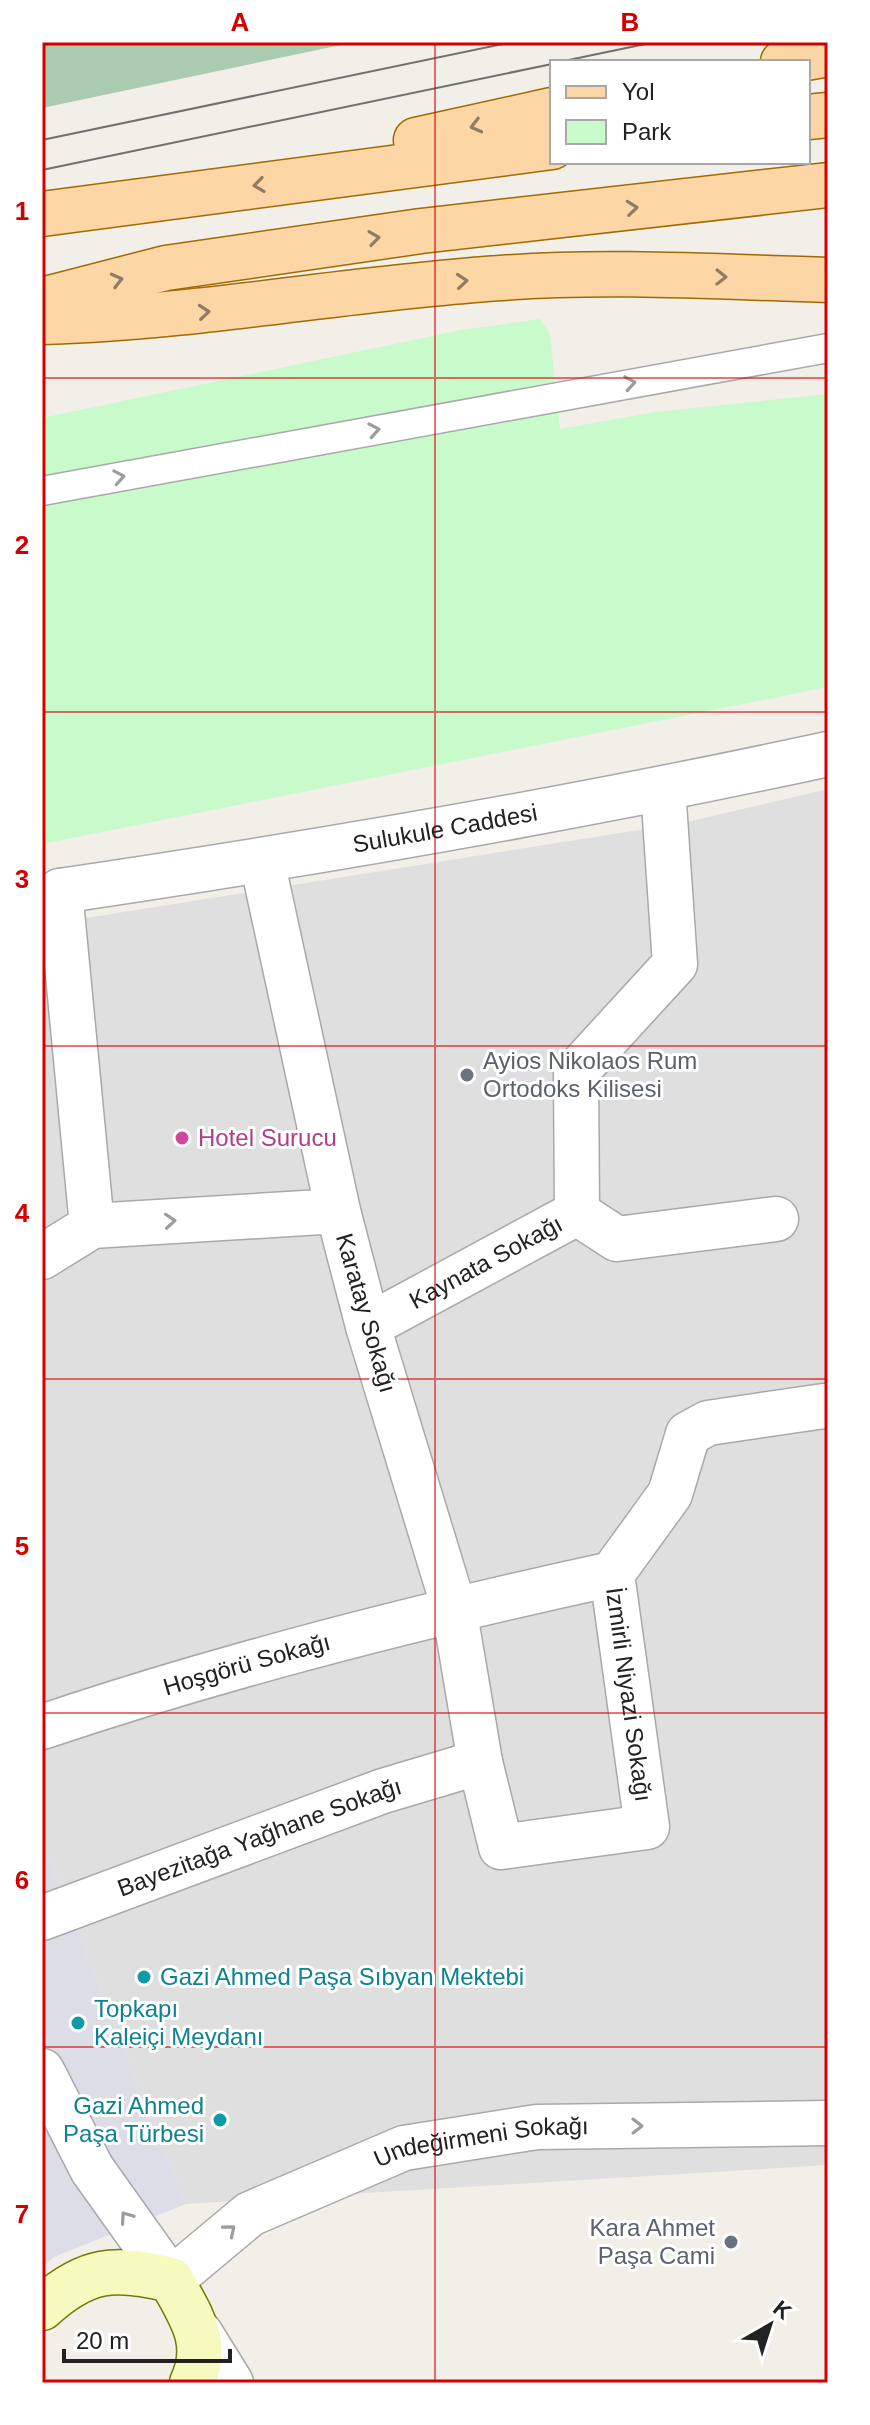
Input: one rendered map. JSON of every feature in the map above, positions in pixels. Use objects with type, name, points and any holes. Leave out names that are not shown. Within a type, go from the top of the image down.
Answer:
[{"type":"main road","points":[[794,60],[828,54]]},
{"type":"main road","points":[[337,174],[412,141],[550,110]]},
{"type":"main road","points":[[42,214],[550,147]]},
{"type":"main road","points":[[42,300],[166,268],[406,233],[828,185]]},
{"type":"main road","points":[[42,322],[117,320],[242,308],[354,291],[503,277],[828,280]]},
{"type":"main road","points":[[42,2308],[65,2287],[101,2272],[129,2270],[171,2280],[200,2333],[197,2372],[192,2383]]},
{"type":"street","name":"Sulukule Caddesi","points":[[92,1226],[60,891],[262,861],[663,789],[828,754]]},
{"type":"street","name":"Kaynata Sokağı","points":[[368,1326],[577,1213],[576,1072],[675,964],[663,789]]},
{"type":"street","name":"Karatay Sokağı","points":[[262,861],[338,1211],[368,1326],[454,1608],[480,1762],[501,1847]]},
{"type":"street","points":[[42,1257],[92,1226],[338,1211]]},
{"type":"street","points":[[577,1213],[617,1239],[776,1219]]},
{"type":"street","points":[[612,1574],[670,1494],[688,1434],[708,1423],[824,1406]]},
{"type":"street","name":"İzmirli Niyazi Sokağı","points":[[454,1608],[612,1574],[647,1827],[501,1847]]},
{"type":"street","name":"Hoşgörü Sokağı","points":[[42,1727],[166,1685],[454,1608]]},
{"type":"street","name":"Bayezitağa Yağhane Sokağı","points":[[42,1918],[383,1791],[480,1762]]},
{"type":"street","points":[[42,2071],[92,2169],[171,2280]]},
{"type":"street","name":"Undeğirmeni Sokağı","points":[[171,2280],[250,2214],[404,2148],[537,2127],[828,2123]]},
{"type":"street","points":[[200,2333],[231,2383]]},
{"type":"lane","points":[[42,491],[828,348]]},
{"type":"shaded area","points":[[828,789],[828,2165],[186,2204],[42,1843],[42,925],[683,823]]},
{"type":"shaded area","name":"Topkapı Kaleiçi Meydanı","points":[[42,1843],[186,2204],[54,2257],[42,2268]]},
{"type":"green space","points":[[42,42],[355,42],[42,108]]},
{"type":"green space","points":[[540,319],[550,334],[560,429],[655,412],[828,394],[828,687],[42,844],[42,418],[461,330]]},
{"type":"tram line","points":[[42,140],[512,42]]},
{"type":"tram line","points":[[569,60],[655,42]]},
{"type":"tram line","points":[[42,170],[550,64]]},
{"type":"place","name":"Ayios Nikolaos Rum Ortodoks Kilisesi","points":[[467,1075]]},
{"type":"place","name":"Hotel Surucu","points":[[182,1138]]},
{"type":"place","name":"Gazi Ahmed Paşa Sıbyan Mektebi","points":[[144,1977]]},
{"type":"place","name":"Topkapı Kaleiçi Meydanı","points":[[78,2023]]},
{"type":"place","name":"Gazi Ahmed Paşa Türbesi","points":[[220,2120]]},
{"type":"place","name":"Kara Ahmet Paşa Cami","points":[[731,2242]]}]
